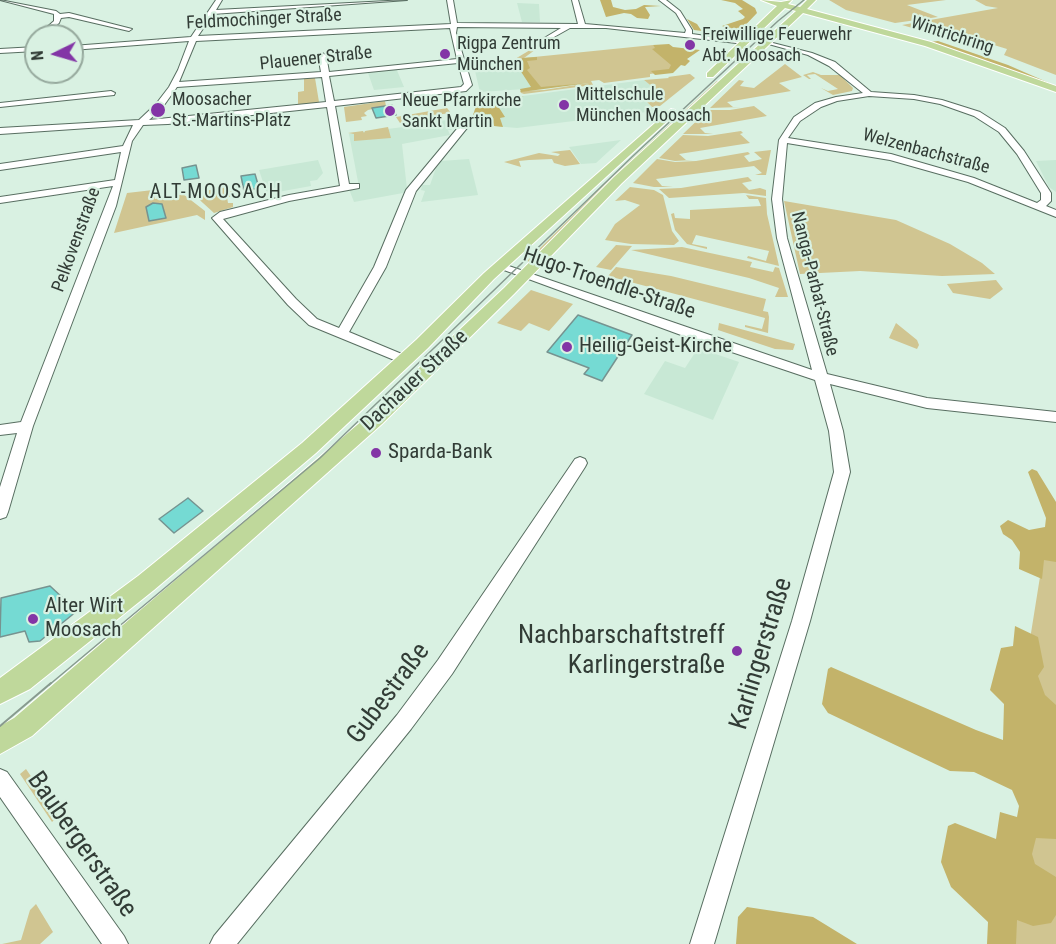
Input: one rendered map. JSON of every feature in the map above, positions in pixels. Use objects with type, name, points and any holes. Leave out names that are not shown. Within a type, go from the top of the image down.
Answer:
[{"type":"main road","points":[[763,0],[807,5]]},
{"type":"main road","points":[[763,0],[771,14]]},
{"type":"main road","points":[[700,84],[786,2]]},
{"type":"main road","name":"Wintrichring","points":[[807,5],[1056,89]]},
{"type":"main road","name":"Wintrichring","points":[[807,5],[939,39],[1056,81]]},
{"type":"main road","name":"Dachauer Straße","points":[[0,741],[23,727],[376,419],[618,180],[807,5]]},
{"type":"main road","points":[[790,21],[833,13],[844,14]]},
{"type":"main road","points":[[909,38],[919,38],[920,34]]},
{"type":"main road","points":[[930,45],[928,40],[939,39]]},
{"type":"main road","name":"Dachauer Straße","points":[[0,692],[21,680],[221,522],[309,448],[404,360],[499,266],[678,106]]},
{"type":"street","points":[[0,0],[58,16],[69,15],[129,29]]},
{"type":"street","name":"Pelkovenstraße","points":[[0,512],[26,426],[120,182],[132,133],[159,106],[175,85],[188,47],[219,0]]},
{"type":"street","points":[[212,12],[320,3],[404,0]]},
{"type":"street","points":[[0,131],[201,119],[467,88],[453,26],[450,0]]},
{"type":"street","points":[[575,0],[582,25]]},
{"type":"street","points":[[662,0],[678,12],[689,30],[688,35]]},
{"type":"street","points":[[318,18],[320,3]]},
{"type":"street","points":[[55,24],[58,16]]},
{"type":"street","points":[[538,44],[569,25]]},
{"type":"street","name":"Feldmochinger Straße","points":[[84,47],[317,31],[569,25],[745,42]]},
{"type":"street","points":[[767,42],[800,51],[827,62],[841,70],[869,94]]},
{"type":"street","points":[[0,51],[23,50]]},
{"type":"street","points":[[322,55],[350,186],[289,198],[217,217],[234,239],[313,322],[404,360]]},
{"type":"street","name":"Plauener Straße","points":[[175,85],[460,61]]},
{"type":"street","points":[[0,105],[111,93]]},
{"type":"street","name":"Nanga-Parbat-Straße","points":[[820,377],[782,238],[778,215],[777,178],[783,140],[797,119],[818,105],[836,99],[869,94],[924,98],[977,114],[990,121],[1015,144],[1046,193],[1046,201],[1040,206]]},
{"type":"street","points":[[341,334],[380,267],[411,190],[464,126]]},
{"type":"street","name":"Welzenbachstraße","points":[[783,140],[843,147],[891,157],[971,180],[1056,214]]},
{"type":"street","points":[[0,168],[127,148]]},
{"type":"street","points":[[0,200],[120,182]]},
{"type":"street","name":"Hugo-Troendle-Straße","points":[[499,266],[685,332],[820,377],[882,394],[927,403],[1056,417]]},
{"type":"street","name":"Karlingerstraße","points":[[702,944],[801,621],[842,472],[836,431],[820,377]]},
{"type":"street","points":[[0,430],[26,426]]},
{"type":"street","name":"Gubestraße","points":[[222,944],[404,722],[445,667],[580,463]]},
{"type":"street","name":"Baubergerstraße","points":[[0,779],[116,944]]},
{"type":"shaded area","points":[[600,0],[611,0],[613,7],[625,10],[636,9],[644,5],[661,6],[645,7],[650,15],[648,19],[624,13],[606,17]]},
{"type":"shaded area","points":[[721,0],[742,0],[755,8],[757,13],[736,35],[694,30],[687,19],[697,24],[701,30],[734,31],[722,26],[743,19],[745,17],[738,11],[743,9],[735,3]]},
{"type":"shaded area","points":[[829,0],[946,0],[907,5],[938,17],[895,23],[846,10]]},
{"type":"shaded area","points":[[975,0],[1056,0],[1056,75],[1004,55],[1007,49],[945,30],[933,34],[902,25],[998,8],[986,6]]},
{"type":"shaded area","points":[[517,3],[539,4],[540,22],[522,22]]},
{"type":"shaded area","points":[[938,41],[1008,65],[1056,86],[930,42]]},
{"type":"shaded area","points":[[669,44],[673,47],[700,50],[687,59],[690,61],[685,66],[681,65],[673,73],[655,75],[651,71],[669,69],[671,65],[652,49],[655,48],[653,45]]},
{"type":"shaded area","points":[[653,45],[676,65],[671,71],[650,74],[650,77],[604,83],[599,80],[591,81],[593,85],[524,94],[520,91],[589,83],[541,88],[521,64],[509,67],[476,68],[505,65],[535,47],[539,47],[524,58]]},
{"type":"shaded area","points":[[537,57],[537,60],[527,61],[530,68],[527,70],[541,87],[589,83],[521,92],[520,89],[531,87],[518,67],[509,67],[521,64],[522,58]]},
{"type":"shaded area","points":[[521,64],[541,88],[480,92],[475,71]]},
{"type":"shaded area","points":[[785,64],[802,77],[779,83],[791,91],[727,102],[733,107],[741,107],[710,108],[739,80],[744,81],[740,86],[754,88]]},
{"type":"shaded area","points":[[396,68],[404,87],[374,90],[368,73]]},
{"type":"shaded area","points":[[813,72],[821,75],[840,75],[853,88],[852,91],[833,95],[821,88],[828,91],[838,89],[815,74],[807,75],[811,79],[803,75]]},
{"type":"shaded area","points":[[690,74],[695,78],[660,106],[652,107],[644,99],[655,89],[644,80]]},
{"type":"shaded area","points":[[315,78],[319,102],[298,106],[298,92],[304,91],[304,79]]},
{"type":"shaded area","name":"Mittelschule München Moosach","points":[[644,80],[655,89],[644,99],[655,111],[517,128],[494,126],[491,115],[482,115],[485,101]]},
{"type":"shaded area","points":[[717,81],[720,82],[619,173],[530,262],[527,261],[608,181]]},
{"type":"shaded area","points":[[524,96],[485,101],[488,104],[496,103],[505,117],[500,118],[503,127],[494,126],[491,114],[473,115],[479,97]]},
{"type":"shaded area","points":[[385,101],[386,106],[368,110],[364,113],[367,116],[361,117],[362,120],[346,122],[344,107]]},
{"type":"shaded area","points":[[754,106],[767,116],[700,128],[705,133],[713,134],[683,134],[708,110],[730,110]]},
{"type":"shaded area","points":[[447,108],[451,113],[435,115],[435,119],[400,123],[396,117]]},
{"type":"shaded area","points":[[447,120],[452,130],[448,130],[450,135],[402,144],[407,189],[403,193],[354,202],[349,189],[359,187],[349,134],[403,127],[404,129],[412,128],[412,125]]},
{"type":"shaded area","points":[[388,127],[391,138],[354,141],[354,134],[348,133],[363,131],[364,133]]},
{"type":"shaded area","points":[[741,131],[743,133],[740,134],[750,143],[679,154],[686,160],[693,160],[675,161],[659,158],[683,135],[708,136]]},
{"type":"shaded area","points":[[621,140],[596,163],[581,164],[569,147]]},
{"type":"shaded area","points":[[570,150],[580,164],[565,166],[554,163],[552,159],[529,160],[519,161],[521,167],[504,162],[539,153],[558,156],[560,154],[551,152]]},
{"type":"shaded area","points":[[771,150],[766,175],[755,175],[762,173],[754,166],[656,179],[662,186],[673,187],[654,187],[633,183],[657,159],[675,162],[696,161],[748,152],[750,154],[744,156],[749,162],[762,159],[754,152]]},
{"type":"shaded area","points":[[469,159],[478,195],[421,202],[425,191],[421,190],[422,185],[430,185],[441,161]]},
{"type":"shaded area","points":[[318,160],[323,173],[317,180],[310,181],[311,186],[267,194],[259,170]]},
{"type":"shaded area","points":[[1056,160],[1056,192],[1049,187],[1036,161]]},
{"type":"shaded area","points":[[748,177],[752,181],[742,183],[749,190],[760,188],[766,190],[766,196],[744,193],[669,198],[659,189],[681,188]]},
{"type":"shaded area","points":[[228,187],[228,191],[232,191],[232,197],[227,197],[228,203],[233,203],[233,207],[214,213],[192,193]]},
{"type":"shaded area","points":[[630,187],[654,190],[663,195],[672,231],[679,241],[674,245],[631,244],[605,240],[615,224],[640,205],[625,200],[615,201]]},
{"type":"shaded area","points":[[153,190],[155,199],[183,194],[205,211],[205,220],[197,215],[114,233],[127,193]]},
{"type":"shaded area","points":[[746,195],[766,198],[767,214],[779,266],[747,258],[748,256],[766,261],[769,251],[696,235],[692,244],[707,247],[707,249],[687,244],[675,230],[671,214],[674,213],[675,218],[690,219],[690,210],[761,206],[758,199],[749,199]]},
{"type":"shaded area","points":[[784,201],[896,220],[950,244],[982,263],[995,274],[942,276],[860,271],[800,274]]},
{"type":"shaded area","points":[[616,245],[632,246],[611,270],[596,267]]},
{"type":"shaded area","points":[[682,247],[752,262],[750,267],[773,272],[775,267],[779,268],[788,297],[775,297],[779,288],[749,278],[631,250]]},
{"type":"shaded area","points":[[616,267],[671,276],[766,299],[763,311],[768,312],[768,333],[745,327],[745,325],[762,329],[765,318],[608,276]]},
{"type":"shaded area","points":[[996,280],[1003,289],[990,299],[953,293],[947,284]]},
{"type":"shaded area","points":[[531,290],[573,304],[549,331],[529,323],[521,331],[497,323]]},
{"type":"shaded area","points":[[719,323],[795,344],[793,350],[775,349],[718,330]]},
{"type":"shaded area","points":[[896,323],[917,340],[919,345],[917,349],[889,338]]},
{"type":"shaded area","points":[[698,348],[739,362],[713,420],[644,394],[665,361],[685,368]]},
{"type":"shaded area","points":[[1032,469],[1037,471],[1056,502],[1056,562],[1044,560],[1042,579],[1019,569],[1020,552],[1012,540],[1003,534],[1000,526],[1008,520],[1029,530],[1045,527],[1046,518],[1028,472]]},
{"type":"shaded area","points":[[1043,558],[1056,560],[1056,944],[1013,944],[1031,633]]},
{"type":"shaded area","points":[[1015,626],[1038,637],[1044,667],[1038,676],[1045,695],[1056,705],[1056,839],[1036,838],[1032,854],[1035,864],[1056,877],[1056,915],[1051,923],[1033,926],[1017,920],[1016,944],[987,944],[988,922],[951,887],[941,862],[948,826],[955,823],[996,839],[1000,812],[1017,817],[1019,806],[1012,790],[974,772],[950,771],[828,713],[822,704],[828,669],[831,667],[1003,740],[1004,704],[990,690],[1001,648],[1013,646]]},
{"type":"shaded area","points":[[26,769],[58,816],[52,822],[20,774]]},
{"type":"shaded area","points":[[36,904],[53,932],[40,944],[2,944],[21,940],[30,910]]},
{"type":"shaded area","points":[[747,907],[813,917],[857,944],[736,944],[738,917]]},
{"type":"building","points":[[392,105],[396,115],[376,118],[372,108]]},
{"type":"building","points":[[196,165],[199,178],[184,180],[182,168]]},
{"type":"building","points":[[255,174],[259,188],[244,191],[241,176]]},
{"type":"building","points":[[153,203],[162,204],[166,218],[149,221],[146,207]]},
{"type":"building","name":"Heilig-Geist-Kirche","points":[[578,315],[632,335],[602,381],[584,374],[589,368],[547,352]]},
{"type":"building","points":[[188,498],[203,511],[174,533],[159,519]]},
{"type":"building","name":"Alter Wirt Moosach","points":[[50,586],[77,611],[40,641],[29,642],[25,631],[0,637],[1,598]]},
{"type":"tram line","points":[[49,685],[320,458],[634,155],[778,21],[804,0]]},
{"type":"tram line","points":[[0,726],[51,683]]},
{"type":"place","name":"Freiwillige Feuerwehr Abt. Moosach","points":[[690,45]]},
{"type":"place","name":"Rigpa Zentrum München","points":[[445,54]]},
{"type":"place","name":"Mittelschule München Moosach","points":[[564,105]]},
{"type":"place","name":"Moosacher St.-Martins-Platz","points":[[158,110]]},
{"type":"place","name":"Neue Pfarrkirche Sankt Martin","points":[[390,111]]},
{"type":"place","name":"Heilig-Geist-Kirche","points":[[567,347]]},
{"type":"place","name":"Sparda-Bank","points":[[376,453]]},
{"type":"place","name":"Alter Wirt Moosach","points":[[33,619]]},
{"type":"place","name":"Nachbarschaftstreff Karlingerstraße","points":[[737,651]]},
{"type":"district","name":"ALT-MOOSACH","points":[[216,193]]}]
